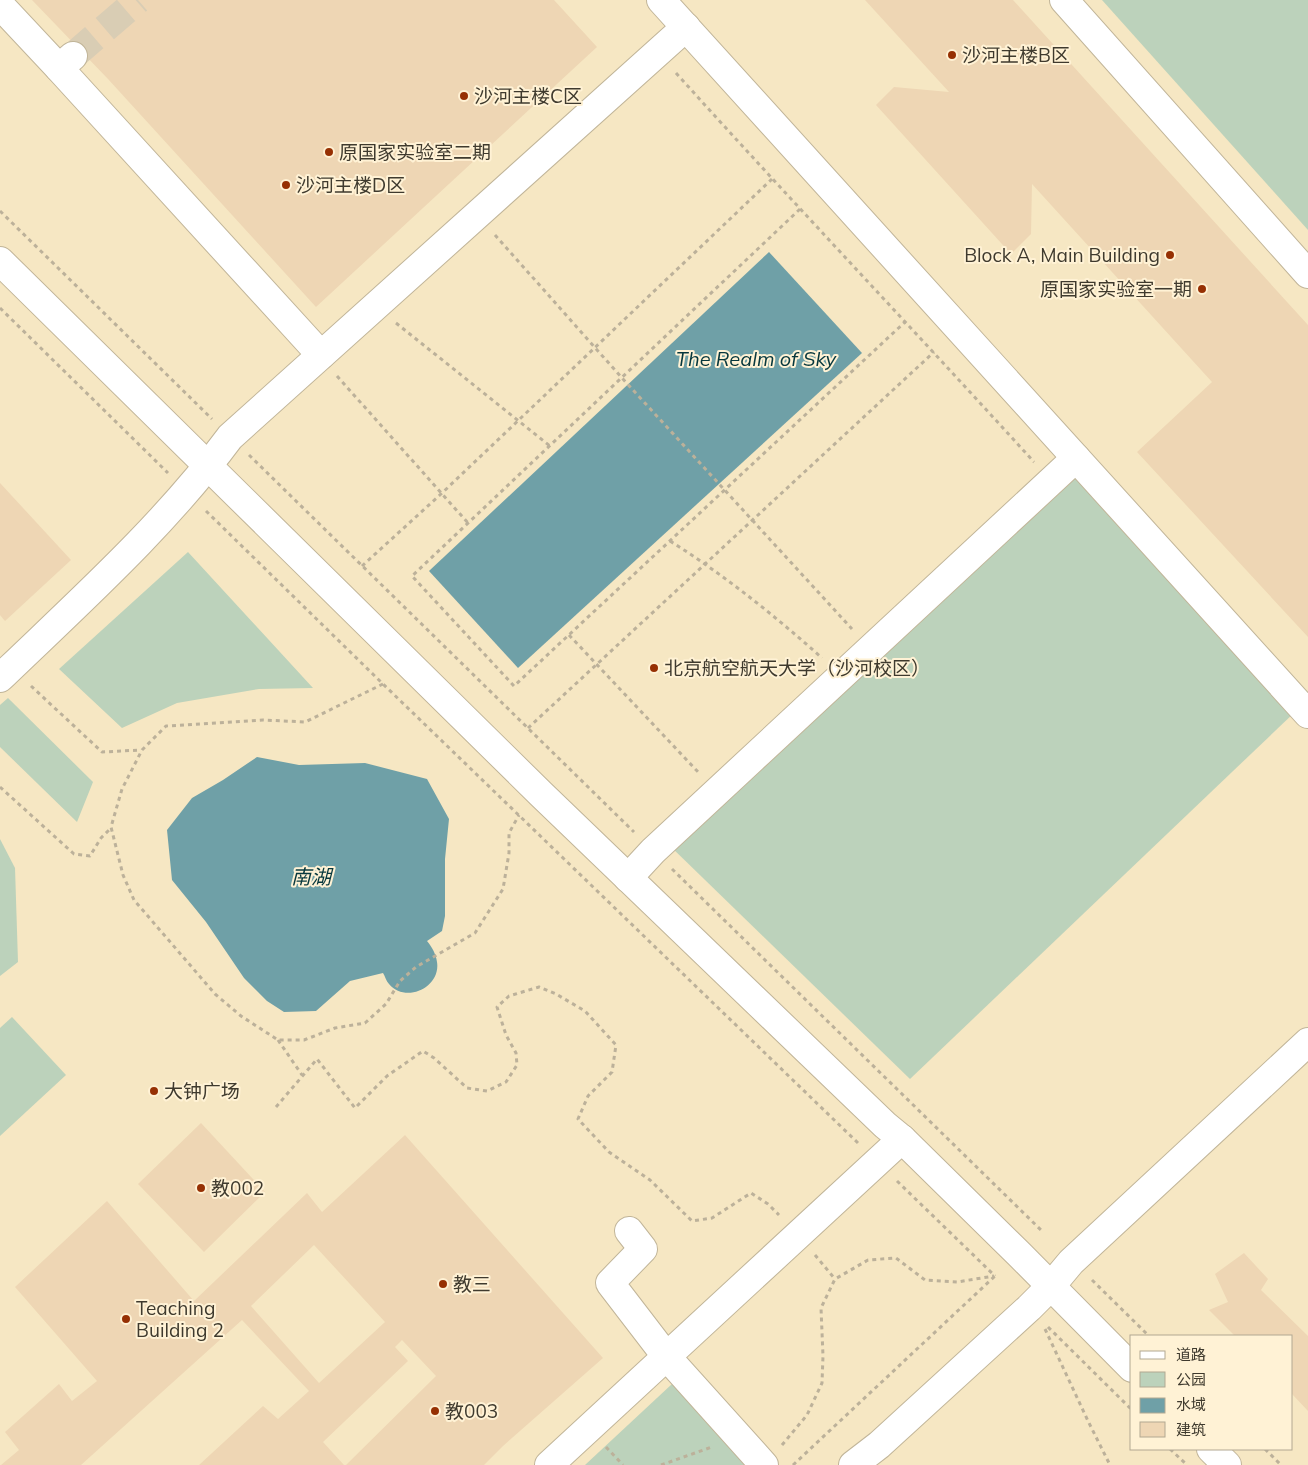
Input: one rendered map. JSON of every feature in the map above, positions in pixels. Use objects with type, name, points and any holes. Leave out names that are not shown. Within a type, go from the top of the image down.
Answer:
[{"type":"street","points":[[661,0],[1308,714]]},
{"type":"street","points":[[1064,0],[1308,274]]},
{"type":"street","points":[[0,5],[66,62],[326,362]]},
{"type":"street","points":[[6,673],[137,546],[208,466],[230,437],[326,362],[686,27]]},
{"type":"street","points":[[0,261],[628,878],[886,1126],[902,1139],[1130,1366]]},
{"type":"street","points":[[628,878],[654,851],[1076,458]]},
{"type":"street","points":[[853,1465],[879,1445],[1029,1308],[1071,1262],[1308,1042]]},
{"type":"street","points":[[549,1465],[902,1139]]},
{"type":"street","points":[[629,1231],[643,1249],[610,1282],[666,1356],[739,1437],[773,1455]]},
{"type":"street","points":[[1212,1450],[1227,1465]]},
{"type":"path","points":[[676,72],[1036,465]]},
{"type":"path","points":[[362,566],[441,494],[772,179]]},
{"type":"path","points":[[800,209],[412,576],[514,686],[905,322]]},
{"type":"path","points":[[0,211],[1042,1232]]},
{"type":"path","points":[[489,228],[622,378],[855,634]]},
{"type":"path","points":[[0,308],[383,684],[995,1276]]},
{"type":"path","points":[[389,318],[550,446]]},
{"type":"path","points":[[528,728],[934,352]]},
{"type":"path","points":[[326,362],[468,523]]},
{"type":"path","points":[[670,542],[706,564],[778,619],[826,661]]},
{"type":"path","points":[[568,635],[700,775]]},
{"type":"path","points":[[6,673],[102,752],[142,750]]},
{"type":"path","points":[[0,786],[74,854],[90,856],[101,838],[111,827],[122,789],[142,750],[166,726],[262,720],[305,722],[383,684]]},
{"type":"path","points":[[278,1040],[304,1040],[335,1028],[365,1023],[386,1004],[400,980],[416,967],[475,933],[503,889],[509,853],[509,832],[519,815]]},
{"type":"path","points":[[111,827],[123,875],[134,900],[215,994],[241,1016],[278,1040],[302,1075]]},
{"type":"path","points":[[276,1107],[317,1059],[355,1108],[387,1076],[423,1051],[434,1058],[468,1088],[487,1091],[506,1082],[517,1065],[516,1054],[506,1035],[497,1007],[509,996],[539,987],[556,994],[585,1011],[616,1045],[612,1072],[588,1096],[578,1119],[610,1152],[650,1180],[692,1220],[712,1218],[751,1193],[768,1204],[798,1234]]},
{"type":"path","points":[[773,1455],[807,1416],[822,1383],[821,1308],[835,1279],[868,1260],[896,1258],[925,1280],[957,1282],[995,1276]]},
{"type":"path","points":[[793,1465],[995,1276]]},
{"type":"path","points":[[1088,1276],[1148,1335]]},
{"type":"path","points":[[1110,1465],[1042,1321],[1130,1408]]},
{"type":"path","points":[[661,1465],[692,1456],[739,1437]]},
{"type":"path","points":[[1171,1450],[1187,1465]]},
{"type":"path","points":[[1266,1450],[1281,1465]]},
{"type":"shaded area","name":"北京航空航天大学（沙河校区）","points":[[0,0],[1308,0],[1308,1465],[0,1465]]},
{"type":"green space","points":[[1102,0],[1308,0],[1308,230]]},
{"type":"green space","points":[[1074,474],[1296,711],[910,1079],[669,845]]},
{"type":"green space","points":[[188,552],[313,688],[259,689],[177,703],[122,728],[59,669]]},
{"type":"green space","points":[[8,698],[93,782],[77,822],[0,747],[0,705]]},
{"type":"green space","points":[[0,839],[15,868],[18,962],[0,976]]},
{"type":"green space","points":[[12,1017],[66,1075],[0,1136],[0,1028]]},
{"type":"green space","points":[[672,1384],[747,1465],[585,1465]]},
{"type":"water","name":"The Realm of Sky","points":[[769,252],[862,353],[518,668],[429,571]]},
{"type":"water","name":"南湖","points":[[257,757],[299,765],[365,763],[427,779],[449,819],[445,859],[445,916],[442,931],[427,941],[434,951],[437,962],[437,971],[434,979],[428,985],[421,990],[404,993],[396,990],[389,984],[383,973],[350,981],[316,1011],[284,1012],[267,1001],[244,978],[206,922],[172,880],[167,830],[192,798]]},
{"type":"building","name":"原国家实验室二期","points":[[32,0],[554,0],[597,47],[316,307],[108,79]]},
{"type":"building","name":"原国家实验室一期","points":[[865,0],[1013,0],[1308,325],[1308,637],[1137,452],[1212,382],[1032,184],[1031,234],[1011,254],[876,105],[894,87],[949,92]]},
{"type":"building","points":[[0,483],[71,560],[5,621],[0,615]]},
{"type":"building","name":"教002","points":[[201,1123],[265,1192],[204,1252],[138,1184]]},
{"type":"building","points":[[405,1135],[603,1358],[484,1465],[346,1465],[436,1376],[402,1340],[395,1347],[408,1361],[323,1442],[344,1465],[199,1465],[263,1406],[278,1419],[309,1391],[242,1320],[81,1465],[1,1465],[19,1450],[5,1432],[59,1384],[72,1401],[97,1381],[15,1287],[107,1201],[194,1301],[307,1193],[322,1212]],"holes":[[[314,1245],[385,1322],[319,1383],[251,1306]]]},
{"type":"building","points":[[1244,1253],[1268,1279],[1261,1290],[1308,1336],[1308,1411],[1293,1395],[1293,1335],[1234,1335],[1209,1310],[1228,1302],[1215,1274]]},
{"type":"tunnel","points":[[73,56],[138,0]]},
{"type":"place","name":"沙河主楼B区","points":[[952,55]]},
{"type":"place","name":"沙河主楼C区","points":[[464,96]]},
{"type":"place","name":"原国家实验室二期","points":[[329,152]]},
{"type":"place","name":"沙河主楼D区","points":[[286,185]]},
{"type":"place","name":"Block A, Main Building","points":[[1170,255]]},
{"type":"place","name":"原国家实验室一期","points":[[1202,289]]},
{"type":"place","name":"北京航空航天大学（沙河校区）","points":[[654,668]]},
{"type":"place","name":"大钟广场","points":[[154,1091]]},
{"type":"place","name":"教002","points":[[201,1188]]},
{"type":"place","name":"教三","points":[[443,1284]]},
{"type":"place","name":"Teaching Building 2","points":[[126,1319]]},
{"type":"place","name":"教003","points":[[435,1411]]}]
